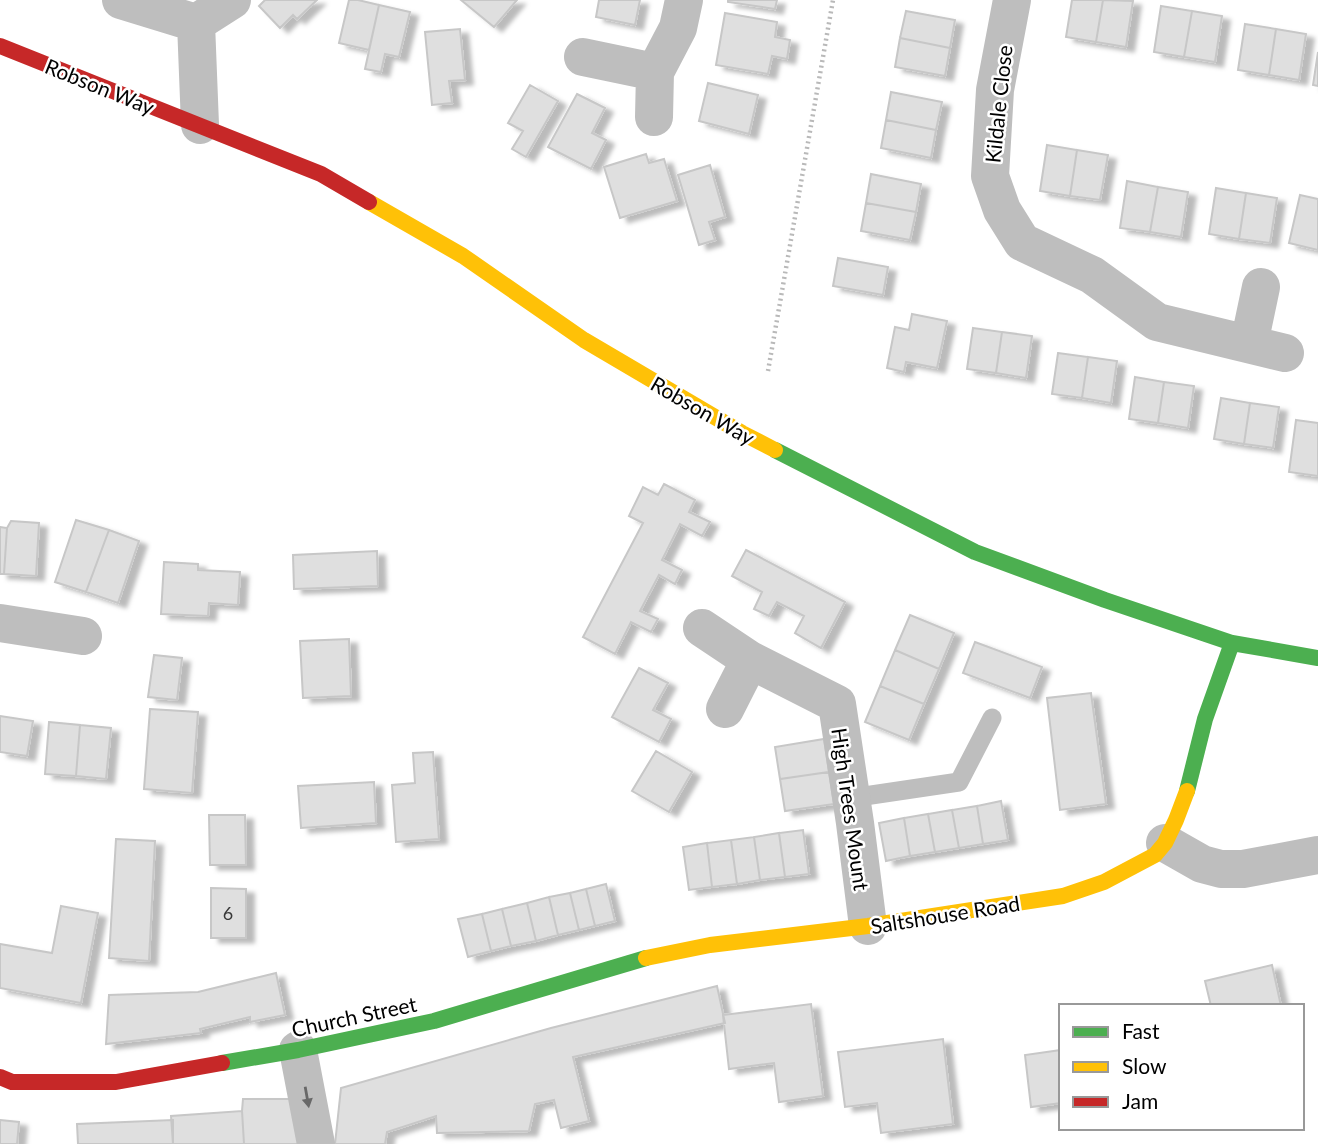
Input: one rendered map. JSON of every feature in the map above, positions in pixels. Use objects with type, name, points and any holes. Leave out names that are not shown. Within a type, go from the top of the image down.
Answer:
[{"type":"main road","name":"Robson Way","points":[[0,46],[321,174],[463,256],[584,340],[669,391],[742,433],[975,552],[1232,643]]},
{"type":"main road","points":[[1232,643],[1318,658]]},
{"type":"main road","name":"Saltshouse Road","points":[[710,945],[868,926],[1063,896],[1104,882],[1155,855],[1165,843],[1185,798],[1205,719],[1232,643]]},
{"type":"main road","name":"Church Street","points":[[0,1077],[12,1082],[116,1082],[298,1050],[434,1021],[605,968],[710,945]]},
{"type":"street","points":[[121,0],[196,23],[232,0]]},
{"type":"street","points":[[654,117],[655,72],[678,29],[684,0]]},
{"type":"street","name":"Kildale Close","points":[[1012,0],[995,90],[990,176],[1002,210],[1021,242],[1093,275],[1157,322],[1285,353]]},
{"type":"street","points":[[196,23],[200,125]]},
{"type":"street","points":[[583,57],[655,72]]},
{"type":"street","points":[[1248,344],[1261,287]]},
{"type":"street","points":[[0,623],[83,636]]},
{"type":"street","name":"High Trees Mount","points":[[702,628],[750,660],[836,704],[868,926]]},
{"type":"street","points":[[725,709],[750,660]]},
{"type":"street","points":[[1165,843],[1202,864],[1221,869],[1243,869],[1318,855]]},
{"type":"street","points":[[298,1050],[316,1144]]},
{"type":"lane","points":[[851,798],[959,782],[992,718]]},
{"type":"path","points":[[768,370],[833,0]]},
{"type":"building","points":[[265,0],[317,0],[297,19],[293,15],[280,28],[259,6]]},
{"type":"building","points":[[349,0],[379,5],[369,50],[339,43]]},
{"type":"building","points":[[461,0],[517,0],[494,27]]},
{"type":"building","points":[[599,0],[640,0],[635,25],[596,17]]},
{"type":"building","points":[[728,0],[777,0],[775,9]]},
{"type":"building","points":[[1072,0],[1103,0],[1096,42],[1066,37]]},
{"type":"building","points":[[1103,0],[1133,1],[1126,47],[1096,42]]},
{"type":"building","points":[[379,5],[410,12],[399,57],[385,54],[381,72],[365,69]]},
{"type":"building","points":[[1161,6],[1192,11],[1184,57],[1154,52]]},
{"type":"building","points":[[906,11],[955,20],[950,48],[900,38]]},
{"type":"building","points":[[1192,11],[1222,16],[1215,62],[1184,57]]},
{"type":"building","points":[[725,13],[777,22],[775,37],[790,40],[787,59],[772,56],[768,74],[716,65]]},
{"type":"building","points":[[1245,24],[1276,29],[1269,75],[1238,70]]},
{"type":"building","points":[[460,29],[465,80],[449,81],[452,103],[432,105],[425,32]]},
{"type":"building","points":[[1276,29],[1306,34],[1299,80],[1269,75]]},
{"type":"building","points":[[900,38],[950,48],[945,76],[895,67]]},
{"type":"building","points":[[1318,52],[1318,86],[1313,85]]},
{"type":"building","points":[[708,83],[758,95],[749,134],[699,121]]},
{"type":"building","points":[[530,85],[558,101],[526,157],[512,149],[523,131],[508,123]]},
{"type":"building","points":[[891,92],[942,102],[936,130],[886,120]]},
{"type":"building","points":[[577,94],[605,108],[592,133],[606,140],[591,169],[548,147]]},
{"type":"building","points":[[886,120],[936,130],[931,158],[881,148]]},
{"type":"building","points":[[1047,145],[1077,150],[1070,196],[1040,191]]},
{"type":"building","points":[[1077,150],[1108,155],[1100,200],[1070,196]]},
{"type":"building","points":[[646,154],[649,163],[664,159],[677,201],[620,218],[604,167]]},
{"type":"building","points":[[710,165],[725,217],[709,222],[715,240],[699,245],[678,175]]},
{"type":"building","points":[[871,174],[921,184],[916,212],[866,203]]},
{"type":"building","points":[[1127,181],[1158,187],[1150,232],[1120,228]]},
{"type":"building","points":[[1158,187],[1188,192],[1181,237],[1150,232]]},
{"type":"building","points":[[1216,188],[1246,193],[1239,239],[1209,234]]},
{"type":"building","points":[[1246,193],[1277,198],[1270,243],[1239,239]]},
{"type":"building","points":[[1300,195],[1318,199],[1318,250],[1289,243]]},
{"type":"building","points":[[866,203],[916,212],[910,240],[861,231]]},
{"type":"building","points":[[838,258],[888,267],[883,295],[833,286]]},
{"type":"building","points":[[912,314],[947,321],[937,368],[906,362],[904,372],[887,368],[895,327],[909,330]]},
{"type":"building","points":[[973,328],[1002,332],[996,373],[967,369]]},
{"type":"building","points":[[1002,332],[1032,336],[1026,378],[996,373]]},
{"type":"building","points":[[1058,353],[1088,357],[1082,398],[1052,394]]},
{"type":"building","points":[[1088,357],[1117,361],[1111,403],[1082,398]]},
{"type":"building","points":[[1135,377],[1164,382],[1158,423],[1129,419]]},
{"type":"building","points":[[1164,382],[1194,386],[1188,428],[1158,423]]},
{"type":"building","points":[[1221,398],[1250,403],[1244,444],[1214,439]]},
{"type":"building","points":[[1250,403],[1279,407],[1273,448],[1244,444]]},
{"type":"building","points":[[1296,420],[1318,423],[1318,476],[1289,472]]},
{"type":"building","points":[[664,484],[695,500],[689,512],[710,522],[702,536],[680,524],[662,560],[682,570],[675,584],[659,575],[640,611],[658,619],[651,632],[631,622],[615,654],[583,637],[643,523],[629,516],[643,487],[658,495]]},
{"type":"building","points":[[76,520],[109,530],[86,592],[55,582]]},
{"type":"building","points":[[11,521],[39,523],[36,576],[4,574],[7,528]]},
{"type":"building","points":[[0,527],[7,528],[4,574],[0,574]]},
{"type":"building","points":[[109,530],[139,541],[118,603],[86,592]]},
{"type":"building","points":[[746,550],[845,602],[821,648],[795,633],[804,616],[777,602],[769,616],[754,609],[762,592],[732,576]]},
{"type":"building","points":[[377,551],[378,586],[294,589],[293,555]]},
{"type":"building","points":[[164,562],[198,564],[198,570],[240,572],[238,605],[209,603],[208,616],[161,614]]},
{"type":"building","points":[[910,615],[954,633],[939,669],[895,650]]},
{"type":"building","points":[[349,639],[351,696],[303,698],[300,641]]},
{"type":"building","points":[[975,642],[1042,667],[1030,698],[963,673]]},
{"type":"building","points":[[895,650],[939,669],[924,704],[880,686]]},
{"type":"building","points":[[154,655],[182,658],[177,700],[148,697]]},
{"type":"building","points":[[639,668],[668,683],[653,710],[671,719],[659,742],[612,717]]},
{"type":"building","points":[[880,686],[924,704],[909,740],[865,722]]},
{"type":"building","points":[[1091,693],[1106,804],[1060,810],[1047,698]]},
{"type":"building","points":[[150,709],[198,712],[192,793],[144,789]]},
{"type":"building","points":[[0,716],[33,721],[27,756],[0,752]]},
{"type":"building","points":[[49,722],[80,725],[76,776],[45,774]]},
{"type":"building","points":[[80,725],[111,728],[106,779],[76,776]]},
{"type":"building","points":[[824,739],[829,772],[780,779],[775,747]]},
{"type":"building","points":[[656,751],[692,772],[669,812],[632,791]]},
{"type":"building","points":[[433,752],[439,839],[396,842],[392,785],[415,783],[413,753]]},
{"type":"building","points":[[829,772],[834,804],[785,811],[780,779]]},
{"type":"building","points":[[374,782],[376,823],[301,828],[298,786]]},
{"type":"building","points":[[1001,801],[1008,840],[983,844],[977,806]]},
{"type":"building","points":[[977,806],[983,844],[959,848],[952,810]]},
{"type":"building","points":[[952,810],[959,848],[935,852],[928,814]]},
{"type":"building","points":[[928,814],[935,852],[910,856],[904,818]]},
{"type":"building","points":[[209,815],[245,815],[246,865],[210,865]]},
{"type":"building","points":[[904,818],[910,856],[886,861],[879,823]]},
{"type":"building","points":[[803,830],[809,874],[785,877],[779,833]]},
{"type":"building","points":[[779,833],[785,877],[760,880],[754,837]]},
{"type":"building","points":[[754,837],[760,880],[737,884],[731,840]]},
{"type":"building","points":[[116,839],[155,841],[149,961],[109,958]]},
{"type":"building","points":[[731,840],[737,884],[712,887],[707,843]]},
{"type":"building","points":[[707,843],[712,887],[689,890],[683,847]]},
{"type":"building","points":[[606,884],[615,921],[595,926],[586,889]]},
{"type":"building","points":[[211,888],[246,889],[246,938],[211,938]]},
{"type":"building","points":[[586,889],[595,926],[579,930],[570,893]]},
{"type":"building","points":[[570,893],[579,930],[558,935],[549,897]]},
{"type":"building","points":[[549,897],[558,935],[536,941],[527,903]]},
{"type":"building","points":[[527,903],[536,941],[511,946],[502,909]]},
{"type":"building","points":[[61,906],[98,913],[81,1003],[0,988],[0,944],[52,953]]},
{"type":"building","points":[[502,909],[511,946],[491,951],[482,914]]},
{"type":"building","points":[[482,914],[491,951],[468,957],[458,919]]},
{"type":"building","points":[[1272,965],[1281,1004],[1211,1004],[1205,981]]},
{"type":"building","points":[[276,973],[285,1015],[250,1022],[250,1017],[200,1029],[201,1033],[106,1044],[109,995],[198,992]]},
{"type":"building","points":[[717,986],[725,1023],[573,1057],[589,1121],[561,1128],[554,1100],[535,1104],[529,1131],[437,1133],[436,1116],[387,1132],[385,1144],[335,1144],[341,1088],[551,1028]]},
{"type":"building","points":[[811,1004],[823,1096],[779,1102],[774,1063],[729,1069],[723,1015]]},
{"type":"building","points":[[943,1039],[953,1124],[881,1133],[877,1103],[845,1107],[838,1052]]},
{"type":"building","points":[[1059,1050],[1059,1103],[1031,1107],[1025,1055]]},
{"type":"building","points":[[243,1099],[299,1099],[299,1144],[244,1144]]},
{"type":"building","points":[[242,1111],[244,1144],[173,1144],[171,1116]]},
{"type":"building","points":[[0,1120],[19,1122],[17,1144],[0,1144]]},
{"type":"building","points":[[173,1120],[173,1144],[78,1144],[77,1124]]},
{"type":"traffic: fast","points":[[775,450],[975,552],[1232,643],[1318,658]]},
{"type":"traffic: fast","points":[[1187,791],[1205,719],[1232,643]]},
{"type":"traffic: fast","points":[[222,1063],[434,1021],[646,958]]},
{"type":"traffic: slow","points":[[369,202],[463,256],[584,340],[775,450]]},
{"type":"traffic: slow","points":[[646,958],[710,945],[868,926],[1063,896],[1104,882],[1155,855],[1165,843],[1187,791]]},
{"type":"traffic: jam","points":[[0,46],[321,174],[369,202]]},
{"type":"traffic: jam","points":[[0,1077],[12,1082],[116,1082],[222,1063]]}]
